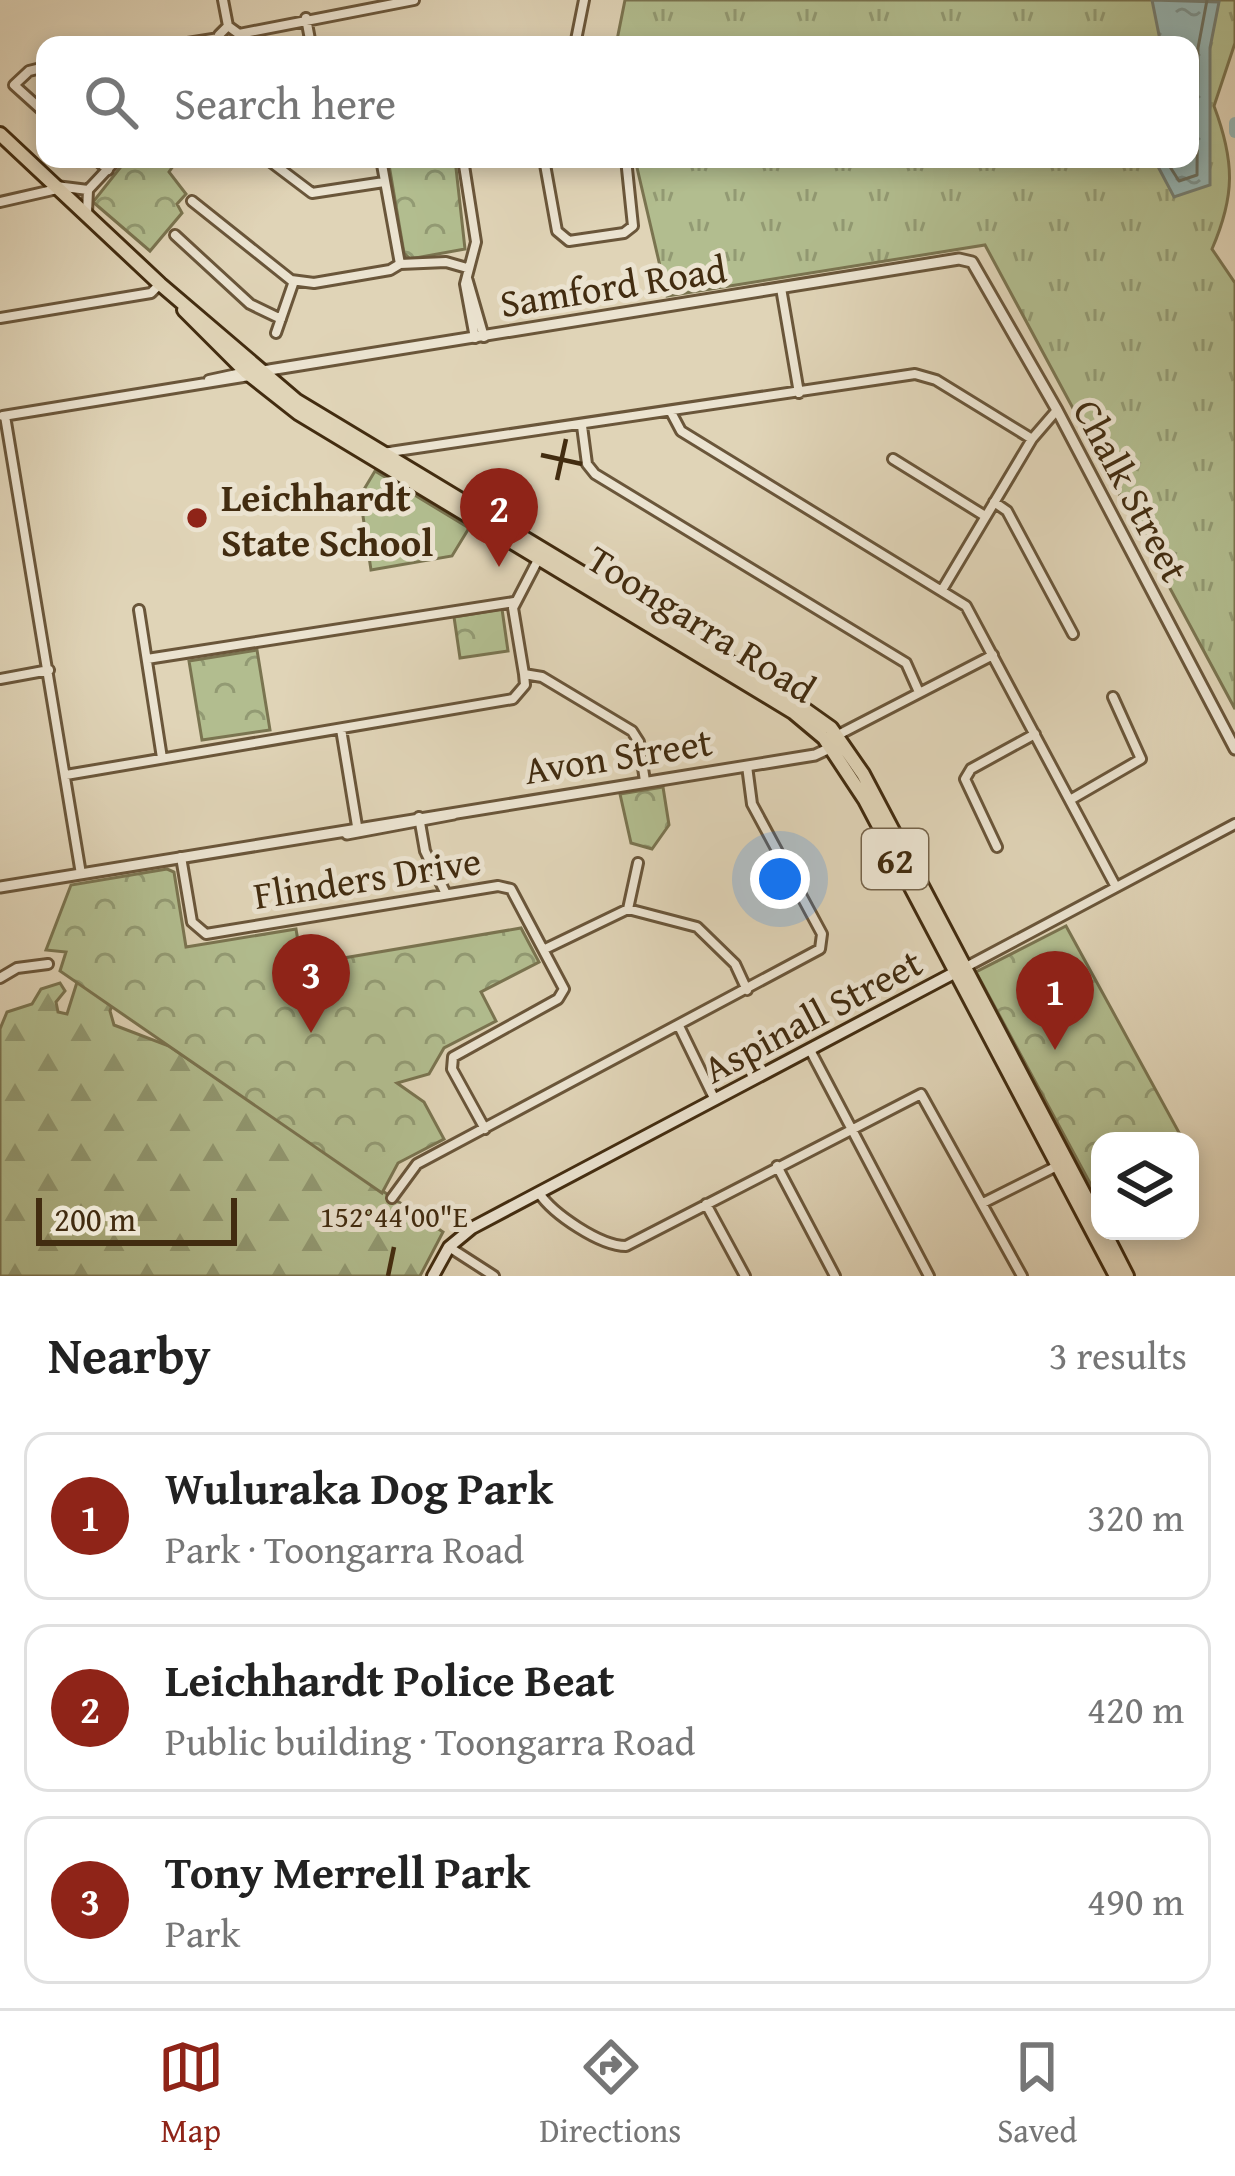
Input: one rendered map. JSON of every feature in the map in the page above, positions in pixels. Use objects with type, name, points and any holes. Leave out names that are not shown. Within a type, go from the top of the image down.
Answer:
[{"type":"main road","name":"Toongarra Road","points":[[0,134],[36,167]]},
{"type":"main road","name":"Toongarra Road","points":[[37,168],[253,373],[831,740],[1091,1207]]},
{"type":"main road","name":"Toongarra Road","points":[[164,287],[226,352],[308,420],[406,470]]},
{"type":"main road","name":"Toongarra Road","points":[[959,970],[1116,1276]]},
{"type":"main road","name":"Aspinall Street","points":[[449,1246],[539,1193],[959,970]]},
{"type":"main road","name":"Toongarra Road","points":[[1109,1240],[1127,1276]]},
{"type":"main road","points":[[433,1276],[449,1246]]},
{"type":"street","points":[[223,0],[227,36]]},
{"type":"street","points":[[236,36],[414,0]]},
{"type":"street","points":[[577,36],[584,0]]},
{"type":"street","points":[[306,19],[309,36]]},
{"type":"street","points":[[228,26],[239,34]]},
{"type":"street","points":[[36,69],[14,85],[36,104]]},
{"type":"street","points":[[88,215],[88,190],[107,168]]},
{"type":"street","points":[[279,168],[311,193],[384,182]]},
{"type":"street","points":[[382,168],[400,264]]},
{"type":"street","points":[[464,168],[476,242],[466,272],[480,338]]},
{"type":"street","points":[[546,168],[557,231],[569,241],[624,232],[633,226],[627,168]]},
{"type":"street","points":[[54,183],[88,190]]},
{"type":"street","points":[[0,202],[42,193],[54,183]]},
{"type":"street","points":[[42,193],[54,183]]},
{"type":"street","points":[[192,201],[294,281],[316,282],[400,264],[450,262],[466,272]]},
{"type":"street","points":[[175,235],[250,304],[281,319]]},
{"type":"street","name":"Samford Road","points":[[3,416],[959,259],[972,262]]},
{"type":"street","name":"Chalk Street","points":[[972,262],[1057,410],[1235,749]]},
{"type":"street","points":[[276,333],[294,281]]},
{"type":"street","points":[[0,318],[164,287]]},
{"type":"street","points":[[781,288],[799,393]]},
{"type":"street","points":[[219,376],[226,352]]},
{"type":"street","points":[[285,391],[296,366]]},
{"type":"street","name":"Samford Road","points":[[202,382],[253,373]]},
{"type":"street","points":[[382,453],[925,375],[1032,439]]},
{"type":"street","points":[[942,590],[1032,439],[1057,410]]},
{"type":"street","points":[[672,414],[681,431],[967,606],[1116,887]]},
{"type":"street","points":[[3,416],[81,874]]},
{"type":"street","points":[[582,426],[587,464],[595,474],[906,663],[918,690]]},
{"type":"street","points":[[406,470],[417,448]]},
{"type":"street","points":[[406,470],[430,448]]},
{"type":"street","points":[[893,459],[985,516]]},
{"type":"street","points":[[994,502],[1007,511],[1073,634]]},
{"type":"street","points":[[66,775],[513,699],[525,685],[514,602],[542,554]]},
{"type":"street","points":[[147,659],[514,602]]},
{"type":"street","points":[[139,610],[162,758]]},
{"type":"street","points":[[831,740],[918,690],[993,655]]},
{"type":"street","points":[[0,679],[49,670]]},
{"type":"street","points":[[524,674],[542,677],[632,730],[639,742],[645,781]]},
{"type":"street","points":[[1070,800],[1141,760],[1113,697]]},
{"type":"street","points":[[341,729],[358,829]]},
{"type":"street","points":[[997,847],[965,779],[971,769],[1035,734]]},
{"type":"street","name":"Avon Street","points":[[0,887],[787,758],[831,740]]},
{"type":"street","points":[[392,1198],[411,1168],[817,953],[823,944],[752,804],[747,764]]},
{"type":"street","points":[[420,819],[425,851],[446,894]]},
{"type":"street","name":"Aspinall Street","points":[[959,970],[1235,824]]},
{"type":"street","name":"Flinders Drive","points":[[181,857],[192,922],[206,934],[508,887],[545,949],[562,983],[562,995],[451,1059],[485,1129]]},
{"type":"street","points":[[628,909],[638,863]]},
{"type":"street","points":[[545,949],[628,909],[698,927],[735,964],[747,990]]},
{"type":"street","points":[[0,978],[17,968],[48,964]]},
{"type":"street","points":[[679,1026],[715,1100]]},
{"type":"street","points":[[810,1049],[929,1276]]},
{"type":"street","points":[[539,1193],[547,1204],[620,1247],[921,1094],[1022,1276]]},
{"type":"street","points":[[777,1166],[835,1276]]},
{"type":"street","points":[[983,1203],[1058,1166]]},
{"type":"street","points":[[706,1204],[745,1276]]},
{"type":"street","points":[[449,1246],[494,1276]]},
{"type":"green space","points":[[625,0],[1235,0],[1235,43],[1214,106],[1230,179],[1212,249],[1235,283],[1235,709],[985,245],[667,296],[637,168],[1199,168],[1199,36],[618,36]]},
{"type":"green space","points":[[120,168],[172,168],[169,172],[186,194],[177,204],[182,213],[150,251],[93,202]]},
{"type":"green space","points":[[390,168],[456,168],[465,249],[410,259],[404,253]]},
{"type":"green space","points":[[375,471],[469,528],[452,556],[371,570],[360,496]]},
{"type":"green space","points":[[502,609],[508,651],[460,658],[454,617]]},
{"type":"green space","points":[[257,650],[270,730],[202,740],[189,661]]},
{"type":"green space","points":[[663,787],[669,825],[652,849],[631,843],[620,794]]},
{"type":"green space","points":[[167,869],[174,872],[186,947],[296,929],[302,965],[521,928],[539,962],[481,992],[496,1021],[444,1048],[429,1074],[397,1083],[424,1102],[444,1139],[398,1163],[382,1193],[60,971],[66,952],[46,950],[71,885]]},
{"type":"green space","points":[[1066,926],[1179,1132],[1091,1132],[1091,1185],[976,972]]},
{"type":"green space","points":[[79,976],[116,995],[110,1011],[114,1025],[169,1046],[443,1232],[420,1276],[0,1276],[0,1029],[7,1012],[32,1004],[41,989],[60,983],[65,991],[56,1002],[58,1012],[67,1014]]},
{"type":"water","points":[[1152,0],[1219,2],[1210,48],[1210,185],[1174,197],[1159,168],[1199,168],[1199,36],[1159,36]]},
{"type":"waterway","points":[[1235,123],[1235,132]]},
{"type":"place","name":"Leichhardt State School","points":[[197,518]]},
{"type":"place","name":"Leichhardt Police Beat","points":[[499,567]]},
{"type":"place","name":"Tony Merrell Park","points":[[311,1033]]},
{"type":"place","name":"Wuluraka Dog Park","points":[[1055,1050]]}]
